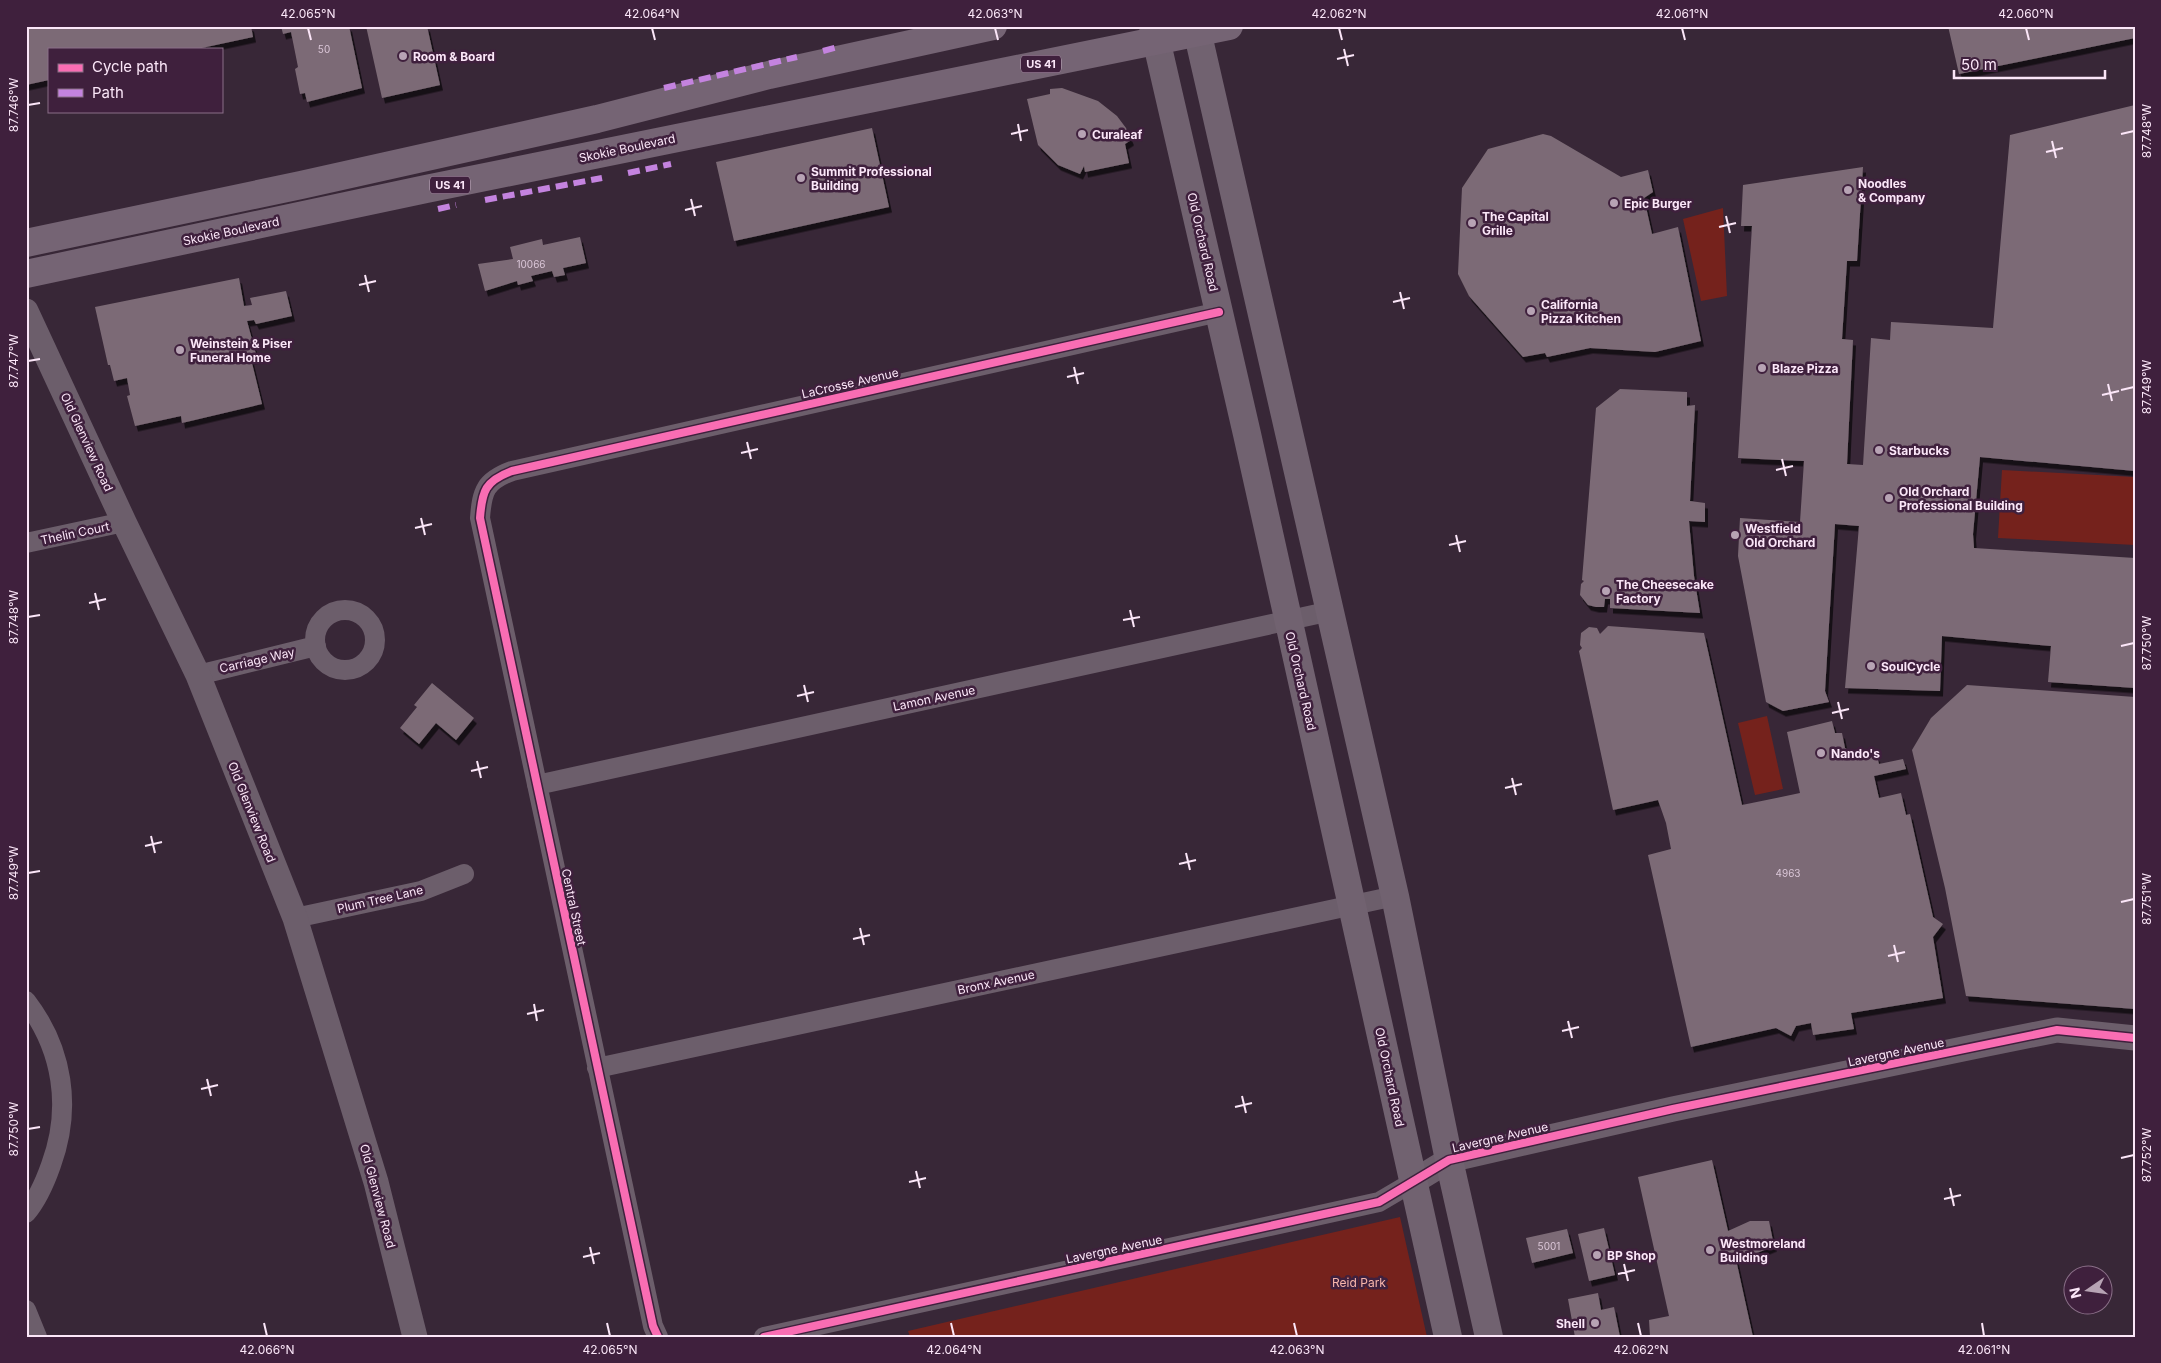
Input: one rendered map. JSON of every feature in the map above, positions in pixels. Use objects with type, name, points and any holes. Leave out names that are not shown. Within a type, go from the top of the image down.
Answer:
[{"type":"main road","points":[[26,242],[301,185],[597,119],[769,75],[993,26]]},
{"type":"main road","name":"Skokie Boulevard","points":[[26,274],[1155,34],[1229,26]]},
{"type":"main road","points":[[1196,30],[1396,896],[1449,1160],[1489,1337]]},
{"type":"main road","name":"Old Orchard Road","points":[[1155,34],[1448,1337]]},
{"type":"street","name":"Old Glenview Road","points":[[26,311],[124,522],[198,675],[294,918],[376,1182],[415,1337]]},
{"type":"street","name":"LaCrosse Avenue","points":[[489,483],[499,476],[512,471],[1219,312]]},
{"type":"street","name":"Central Street","points":[[489,483],[482,497],[480,518],[653,1326],[658,1337]]},
{"type":"street","name":"Thelin Court","points":[[26,544],[124,522]]},
{"type":"street","name":"Lamon Avenue","points":[[537,785],[1331,611]]},
{"type":"street","name":"Carriage Way","points":[[198,675],[316,646]]},
{"type":"street","name":"Plum Tree Lane","points":[[294,918],[421,891],[464,874]]},
{"type":"street","name":"Bronx Avenue","points":[[597,1068],[1396,896]]},
{"type":"street","points":[[26,1001],[42,1021],[53,1048],[60,1074],[63,1104],[60,1135],[53,1161],[45,1184],[26,1213]]},
{"type":"street","name":"Lavergne Avenue","points":[[770,1336],[1380,1202],[1449,1160],[1673,1109],[2058,1030],[2135,1038]]},
{"type":"street","points":[[26,1310],[37,1337]]},
{"type":"green space","points":[[1723,208],[1727,296],[1701,301],[1683,219]]},
{"type":"green space","points":[[2002,470],[2135,477],[2135,545],[1998,538]]},
{"type":"green space","points":[[1767,716],[1783,789],[1755,795],[1738,723]]},
{"type":"green space","name":"Reid Park","points":[[1400,1217],[1427,1337],[910,1337],[908,1331]]},
{"type":"building","points":[[26,26],[251,26],[253,37],[202,48],[48,48],[48,80],[26,85]]},
{"type":"building","points":[[281,26],[349,26],[362,88],[307,102],[305,93],[300,94],[295,69],[298,67],[291,32],[283,34]]},
{"type":"building","name":"Room & Board","points":[[366,26],[427,26],[440,85],[382,98]]},
{"type":"building","points":[[1948,26],[2135,26],[2135,38],[1959,74]]},
{"type":"building","name":"Curaleaf","points":[[1062,88],[1098,101],[1117,116],[1126,128],[1131,140],[1125,144],[1129,163],[1085,172],[1084,166],[1080,174],[1058,165],[1038,145],[1027,99],[1050,94],[1050,89]]},
{"type":"building","points":[[2135,105],[2135,471],[1980,457],[1973,534],[1974,548],[2135,558],[2135,688],[2048,682],[2051,646],[1942,636],[1940,691],[1845,688],[1859,526],[1835,524],[1825,691],[1829,702],[1783,711],[1766,702],[1738,556],[1740,518],[1800,522],[1804,461],[1738,458],[1752,226],[1741,226],[1743,185],[1863,167],[1857,261],[1847,261],[1842,339],[1853,340],[1847,464],[1863,465],[1871,338],[1890,340],[1891,322],[1993,328],[2010,135]]},
{"type":"building","name":"Summit Professional Building","points":[[872,128],[889,207],[734,241],[716,162]]},
{"type":"building","points":[[1543,134],[1551,136],[1621,177],[1648,170],[1653,192],[1644,198],[1652,234],[1678,227],[1701,341],[1655,352],[1590,348],[1547,357],[1545,353],[1523,357],[1469,296],[1458,274],[1462,188],[1488,149]]},
{"type":"building","points":[[580,237],[586,263],[563,268],[565,275],[554,277],[552,271],[531,276],[533,281],[518,285],[517,281],[485,291],[478,264],[513,259],[510,247],[542,239],[543,245]]},
{"type":"building","name":"Weinstein & Piser Funeral Home","points":[[239,278],[244,306],[252,305],[250,298],[286,291],[292,316],[256,324],[254,320],[247,321],[257,358],[251,359],[262,404],[182,423],[181,416],[135,426],[127,396],[130,395],[127,378],[114,381],[110,365],[108,365],[95,307]]},
{"type":"building","points":[[1620,389],[1687,392],[1687,406],[1695,405],[1690,501],[1705,503],[1705,522],[1689,521],[1694,576],[1700,613],[1610,608],[1610,599],[1605,599],[1604,607],[1596,607],[1588,605],[1580,595],[1581,584],[1584,581],[1582,580],[1596,408]]},
{"type":"building","points":[[1608,626],[1704,633],[1742,805],[1800,793],[1787,732],[1832,721],[1835,733],[1842,733],[1845,748],[1863,759],[1877,756],[1879,764],[1903,759],[1906,769],[1874,776],[1879,798],[1901,793],[1906,815],[1910,814],[1933,917],[1943,924],[1933,937],[1943,998],[1851,1013],[1854,1029],[1813,1035],[1811,1023],[1796,1026],[1791,1036],[1776,1028],[1691,1047],[1648,855],[1671,849],[1666,823],[1658,800],[1613,810],[1579,651],[1582,648],[1580,645],[1581,633],[1589,627],[1597,628],[1600,634]]},
{"type":"building","points":[[432,683],[474,718],[456,740],[436,723],[419,744],[400,728],[417,707],[414,705]]},
{"type":"building","points":[[1967,685],[2135,697],[2135,1009],[1966,996],[1945,888],[1912,750],[1931,718]]},
{"type":"building","name":"Westmoreland Building","points":[[1712,1160],[1728,1231],[1750,1221],[1769,1221],[1774,1246],[1757,1253],[1735,1255],[1753,1337],[1650,1337],[1649,1320],[1669,1316],[1638,1177]]},
{"type":"building","name":"BP Shop","points":[[1604,1228],[1615,1275],[1589,1281],[1578,1234]]},
{"type":"building","points":[[1567,1229],[1573,1253],[1532,1263],[1526,1238]]},
{"type":"building","name":"Shell","points":[[1598,1293],[1601,1310],[1614,1307],[1620,1337],[1575,1337],[1568,1299]]},
{"type":"marked path","points":[[823,51],[838,47]]},
{"type":"marked path","points":[[664,88],[797,57]]},
{"type":"marked path","points":[[628,173],[671,164]]},
{"type":"marked path","points":[[485,200],[602,178]]},
{"type":"marked path","points":[[438,209],[456,205]]},
{"type":"cycle path","points":[[658,1337],[653,1326],[480,518],[482,501],[487,488],[496,479],[512,471],[1219,312]]},
{"type":"cycle path","points":[[764,1337],[1379,1202],[1449,1160],[1673,1109],[2057,1030],[2135,1038]]},
{"type":"place","name":"Room & Board","points":[[403,56]]},
{"type":"place","name":"Curaleaf","points":[[1082,134]]},
{"type":"place","name":"Summit Professional Building","points":[[801,178]]},
{"type":"place","name":"Noodles & Company","points":[[1848,190]]},
{"type":"place","name":"Epic Burger","points":[[1614,203]]},
{"type":"place","name":"The Capital Grille","points":[[1472,223]]},
{"type":"place","name":"California Pizza Kitchen","points":[[1531,311]]},
{"type":"place","name":"Weinstein & Piser Funeral Home","points":[[180,350]]},
{"type":"place","name":"Blaze Pizza","points":[[1762,368]]},
{"type":"place","name":"Starbucks","points":[[1879,450]]},
{"type":"place","name":"Old Orchard Professional Building","points":[[1889,498]]},
{"type":"place","name":"Westfield Old Orchard","points":[[1735,535]]},
{"type":"place","name":"The Cheesecake Factory","points":[[1606,591]]},
{"type":"place","name":"SoulCycle","points":[[1871,666]]},
{"type":"place","name":"Nando's","points":[[1821,753]]},
{"type":"place","name":"Westmoreland Building","points":[[1710,1250]]},
{"type":"place","name":"BP Shop","points":[[1597,1255]]},
{"type":"place","name":"Shell","points":[[1595,1323]]}]
